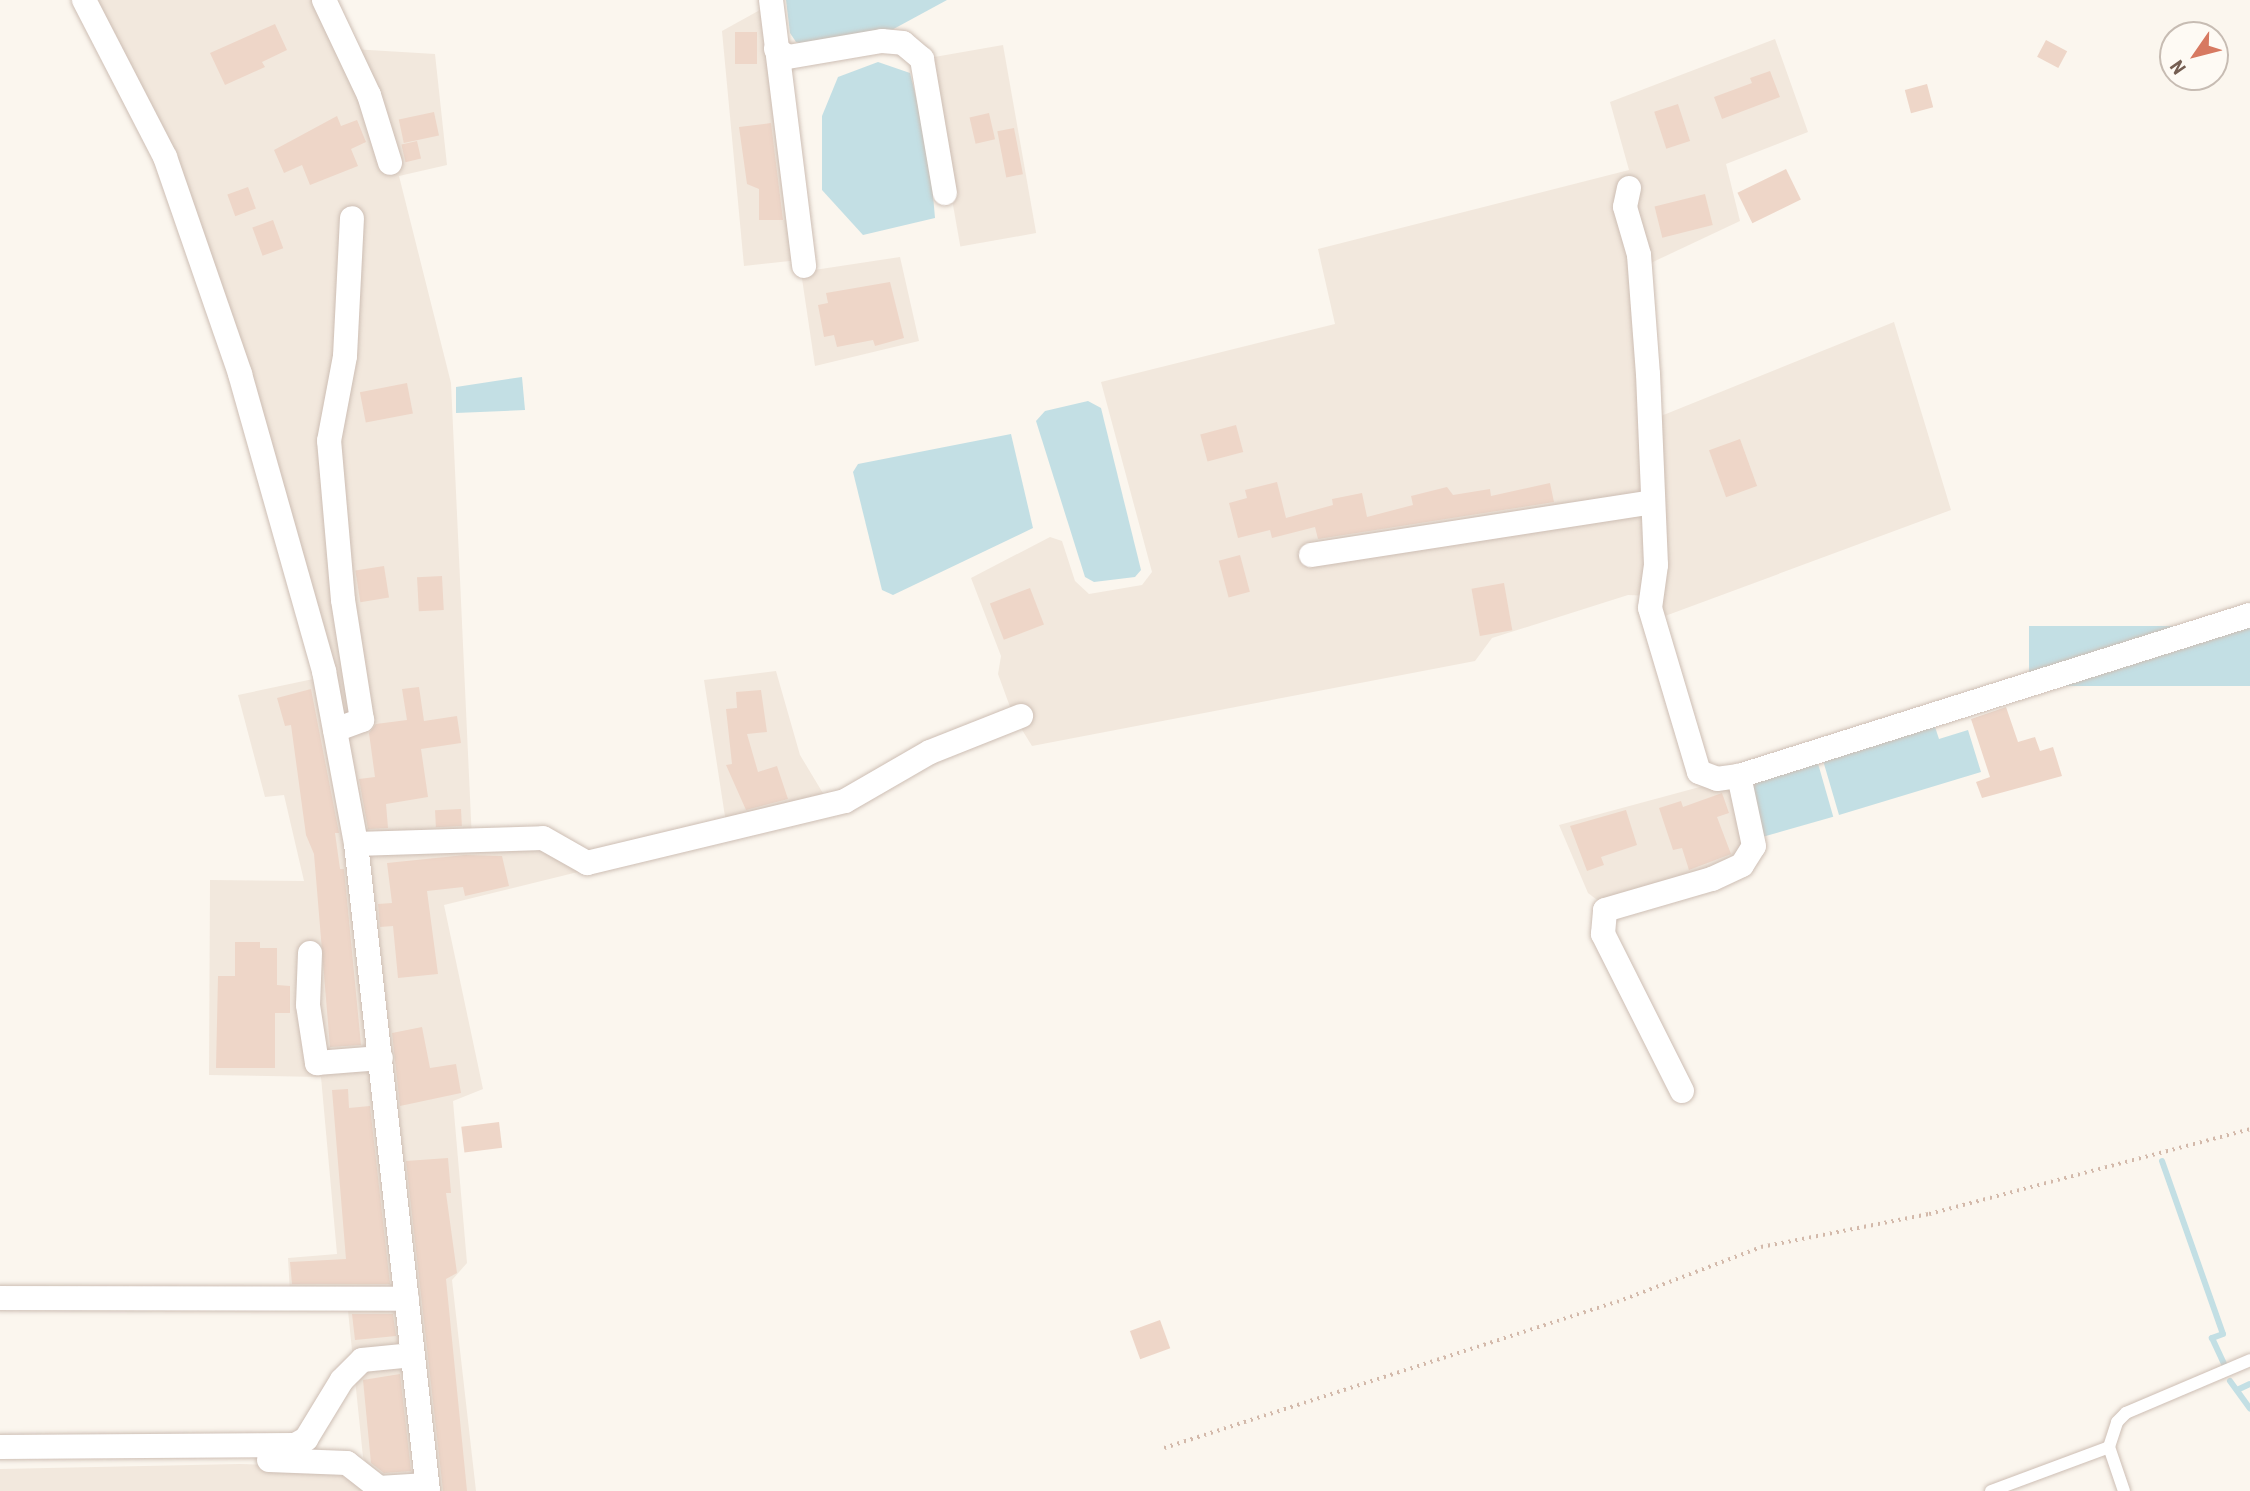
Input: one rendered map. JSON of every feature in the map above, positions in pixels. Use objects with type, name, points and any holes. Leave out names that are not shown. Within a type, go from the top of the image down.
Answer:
[{"type":"street","points":[[0,1464],[334,1462],[347,1463],[379,1488],[428,1488],[356,844],[324,671],[227,338],[165,157],[84,0]]},
{"type":"street","points":[[324,0],[369,95],[390,163]]},
{"type":"street","points":[[771,0],[804,266]]},
{"type":"street","points":[[776,49],[788,57],[882,41],[903,43],[922,59],[945,193]]},
{"type":"street","points":[[1629,188],[1625,207],[1639,255],[1644,321],[1656,565],[1650,608],[1699,772],[1717,779],[1739,776],[2250,615]]},
{"type":"street","points":[[335,730],[362,720],[343,600],[329,441],[345,356],[352,218]]},
{"type":"street","points":[[1311,555],[1652,502]]},
{"type":"street","points":[[356,844],[543,838],[587,863],[845,801],[930,752],[1021,716]]},
{"type":"street","points":[[1682,1091],[1603,934],[1605,911],[1712,879],[1742,865],[1754,846],[1739,776]]},
{"type":"street","points":[[310,953],[308,1005],[317,1063],[380,1058]]},
{"type":"street","points":[[0,1298],[407,1299]]},
{"type":"street","points":[[0,1447],[295,1445],[306,1439],[342,1380],[362,1360],[413,1355]]},
{"type":"lane","points":[[2124,1491],[2109,1447],[2117,1422],[2126,1413],[2250,1360]]},
{"type":"lane","points":[[1991,1491],[2109,1447]]},
{"type":"path","points":[[1164,1448],[1617,1302],[1761,1247],[1929,1214],[2250,1129]]},
{"type":"shaded area","points":[[94,0],[327,0],[352,49],[435,54],[447,165],[399,176],[451,383],[472,841],[358,839],[250,373]]},
{"type":"shaded area","points":[[767,6],[799,260],[744,266],[722,31]]},
{"type":"shaded area","points":[[1775,39],[1808,132],[1726,164],[1740,221],[1638,269],[1656,418],[1894,322],[1951,510],[1665,616],[1654,596],[1628,595],[1492,638],[1475,661],[1032,746],[1013,715],[998,674],[1001,656],[971,578],[1050,537],[1062,541],[1075,581],[1089,594],[1142,585],[1152,572],[1101,382],[1335,324],[1318,249],[1629,170],[1610,102]]},
{"type":"shaded area","points":[[1003,45],[1036,233],[960,246],[927,58]]},
{"type":"shaded area","points":[[900,257],[919,341],[815,366],[801,272]]},
{"type":"shaded area","points":[[776,671],[800,755],[827,800],[726,823],[704,680]]},
{"type":"shaded area","points":[[318,678],[348,830],[422,1480],[377,1482],[363,1457],[348,1311],[291,1311],[288,1258],[337,1254],[321,1077],[209,1075],[210,880],[304,881],[284,795],[265,797],[238,695]]},
{"type":"shaded area","points":[[1733,778],[1748,844],[1739,863],[1605,906],[1588,893],[1559,825]]},
{"type":"shaded area","points":[[541,843],[586,870],[444,905],[483,1089],[453,1101],[467,1263],[452,1280],[476,1491],[433,1491],[362,848]]},
{"type":"shaded area","points":[[240,1464],[344,1468],[364,1491],[0,1491],[0,1469]]},
{"type":"water","points":[[786,0],[947,0],[888,32],[810,46],[796,42],[790,33]]},
{"type":"water","points":[[878,62],[910,73],[929,149],[935,218],[863,235],[822,190],[822,116],[838,77]]},
{"type":"water","points":[[522,377],[525,410],[456,413],[456,387]]},
{"type":"water","points":[[1088,401],[1101,408],[1141,570],[1135,577],[1094,582],[1085,577],[1036,421],[1045,411]]},
{"type":"water","points":[[1011,434],[1033,528],[893,595],[882,590],[853,472],[858,464]]},
{"type":"water","points":[[2029,626],[2250,626],[2250,686],[2029,686]]},
{"type":"water","points":[[1934,724],[1939,739],[1968,730],[1981,772],[1839,815],[1822,757]]},
{"type":"water","points":[[1817,760],[1833,817],[1763,837],[1747,780]]},
{"type":"building","points":[[275,24],[287,50],[262,62],[265,67],[225,85],[210,53]]},
{"type":"building","points":[[735,32],[757,32],[757,64],[735,64]]},
{"type":"building","points":[[2046,40],[2067,51],[2058,68],[2037,57]]},
{"type":"building","points":[[1770,71],[1780,97],[1722,119],[1714,97],[1752,83],[1750,78]]},
{"type":"building","points":[[1927,84],[1933,107],[1911,113],[1905,90]]},
{"type":"building","points":[[1678,104],[1690,141],[1666,149],[1654,112]]},
{"type":"building","points":[[434,112],[439,135],[404,143],[399,119]]},
{"type":"building","points":[[989,113],[995,139],[976,144],[970,117]]},
{"type":"building","points":[[337,116],[341,126],[357,120],[366,142],[351,149],[358,166],[310,185],[302,165],[284,173],[274,150]]},
{"type":"building","points":[[771,123],[783,220],[759,220],[759,189],[747,184],[739,127]]},
{"type":"building","points":[[1014,128],[1023,174],[1006,177],[997,131]]},
{"type":"building","points":[[417,141],[421,159],[405,162],[401,145]]},
{"type":"building","points":[[1786,169],[1801,200],[1752,223],[1737,193]]},
{"type":"building","points":[[248,187],[256,209],[235,216],[227,195]]},
{"type":"building","points":[[1705,194],[1713,225],[1662,238],[1655,207]]},
{"type":"building","points":[[273,220],[283,248],[263,256],[252,228]]},
{"type":"building","points":[[890,282],[904,338],[875,346],[873,340],[837,347],[834,335],[824,337],[818,305],[828,303],[826,293]]},
{"type":"building","points":[[407,383],[413,413],[366,423],[360,392]]},
{"type":"building","points":[[1236,425],[1243,452],[1208,462],[1200,435]]},
{"type":"building","points":[[1740,439],[1757,486],[1726,497],[1709,450]]},
{"type":"building","points":[[1277,482],[1286,518],[1333,505],[1332,499],[1362,493],[1367,517],[1413,505],[1411,496],[1447,487],[1453,495],[1490,489],[1491,496],[1550,483],[1554,502],[1318,539],[1315,527],[1272,538],[1270,530],[1238,538],[1229,503],[1247,498],[1245,490]]},
{"type":"building","points":[[1240,555],[1250,592],[1229,597],[1219,561]]},
{"type":"building","points":[[384,566],[389,598],[360,602],[355,571]]},
{"type":"building","points":[[442,576],[444,610],[419,611],[417,577]]},
{"type":"building","points":[[1504,583],[1512,630],[1480,636],[1472,589]]},
{"type":"building","points":[[1030,588],[1044,624],[1004,640],[990,603]]},
{"type":"building","points":[[419,687],[424,721],[457,716],[461,743],[421,749],[428,797],[386,804],[388,828],[368,829],[359,779],[375,777],[369,733],[376,724],[407,720],[402,689]]},
{"type":"building","points":[[311,689],[339,833],[335,833],[340,869],[344,869],[361,1045],[330,1047],[314,854],[306,835],[291,725],[285,726],[277,698]]},
{"type":"building","points":[[761,690],[767,732],[747,734],[758,772],[777,766],[788,799],[746,810],[726,765],[732,764],[726,709],[737,708],[736,692]]},
{"type":"building","points":[[2006,707],[2018,742],[2035,737],[2040,751],[2053,747],[2062,776],[1982,798],[1976,782],[1990,777],[1971,719]]},
{"type":"building","points":[[1722,793],[1729,813],[1717,817],[1731,854],[1689,870],[1682,848],[1673,850],[1659,808],[1681,801],[1683,807]]},
{"type":"building","points":[[461,809],[462,826],[436,827],[435,810]]},
{"type":"building","points":[[1626,810],[1637,845],[1601,857],[1604,865],[1587,871],[1570,826]]},
{"type":"building","points":[[465,855],[502,856],[509,886],[465,896],[463,887],[427,891],[438,974],[398,978],[393,926],[380,927],[378,904],[392,903],[387,863]]},
{"type":"building","points":[[235,942],[260,942],[260,948],[277,948],[277,985],[290,986],[290,1013],[275,1013],[275,1068],[216,1068],[218,976],[235,976]]},
{"type":"building","points":[[422,1027],[430,1068],[456,1064],[461,1093],[400,1106],[392,1033]]},
{"type":"building","points":[[348,1089],[349,1108],[370,1106],[390,1284],[292,1284],[290,1262],[346,1259],[332,1090]]},
{"type":"building","points":[[499,1122],[502,1148],[464,1152],[461,1127]]},
{"type":"building","points":[[448,1158],[451,1193],[446,1193],[457,1273],[446,1279],[467,1491],[443,1491],[406,1161]]},
{"type":"building","points":[[352,1314],[393,1314],[396,1336],[355,1340]]},
{"type":"building","points":[[1160,1320],[1170,1348],[1140,1359],[1130,1331]]},
{"type":"building","points":[[400,1374],[411,1471],[384,1473],[371,1463],[363,1380]]},
{"type":"waterway","points":[[2162,1161],[2223,1334],[2212,1338],[2227,1370]]},
{"type":"waterway","points":[[2230,1381],[2250,1409]]},
{"type":"waterway","points":[[2237,1390],[2250,1384]]}]
